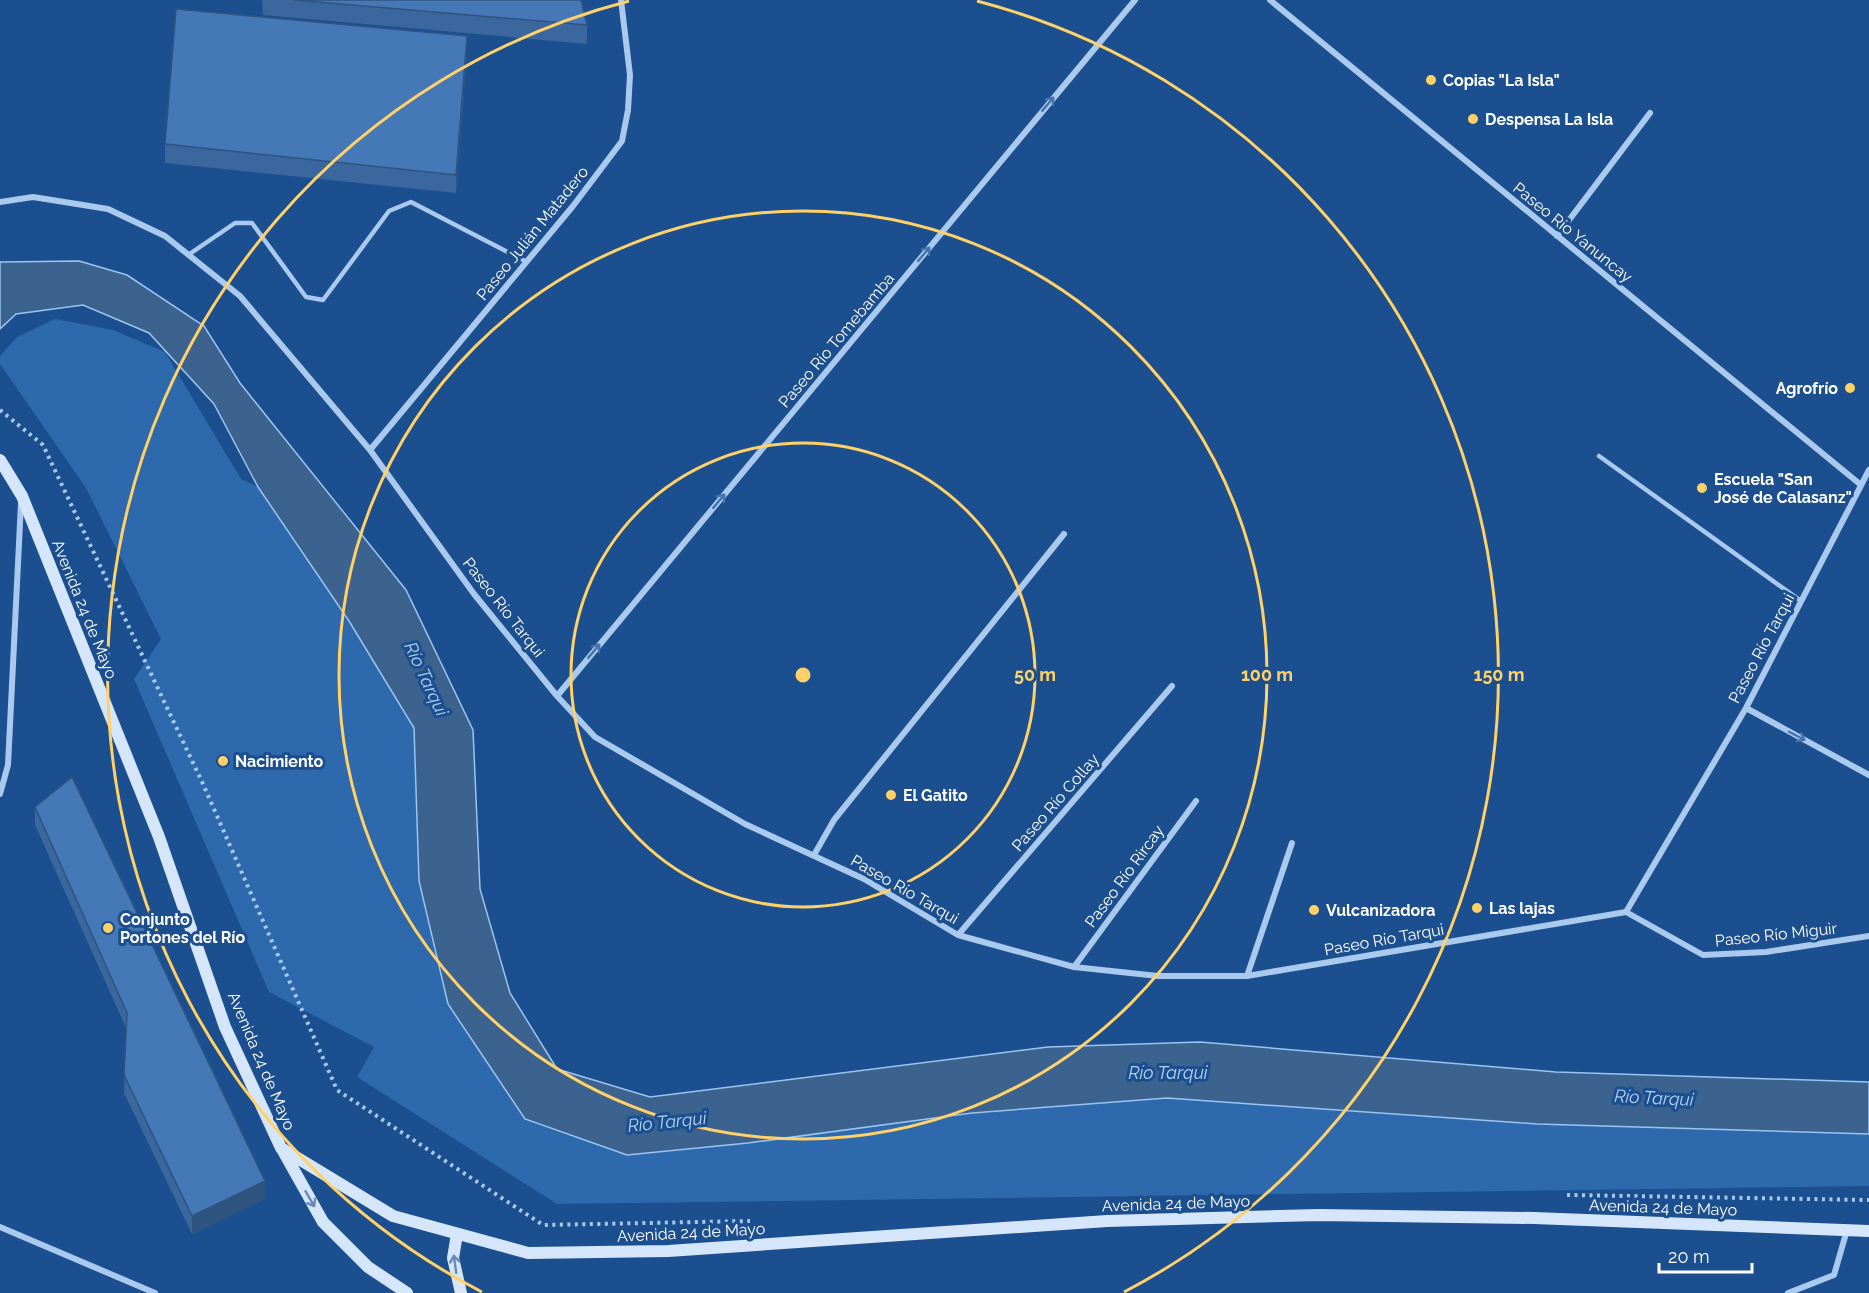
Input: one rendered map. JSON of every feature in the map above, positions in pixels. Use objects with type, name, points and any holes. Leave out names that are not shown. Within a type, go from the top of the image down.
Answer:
[{"type":"main road","name":"Avenida 24 de Mayo","points":[[0,460],[22,496],[159,837],[225,1027],[281,1148],[393,1215],[528,1253],[668,1251],[1107,1221],[1318,1215],[1534,1218],[1869,1231]]},
{"type":"main road","points":[[281,1148],[323,1222],[368,1267],[407,1293]]},
{"type":"main road","points":[[457,1234],[453,1258],[461,1293]]},
{"type":"street","name":"Paseo Julián Matadero","points":[[370,450],[527,262],[622,141],[628,110],[630,75],[621,0]]},
{"type":"street","name":"Paseo Río Tomebamba","points":[[557,696],[1135,0]]},
{"type":"street","name":"Paseo Río Yanuncay","points":[[1270,0],[1860,485]]},
{"type":"street","points":[[1557,236],[1650,113]]},
{"type":"street","name":"Paseo Río Tarqui","points":[[0,202],[33,197],[108,209],[165,236],[240,296],[370,450],[474,594],[557,696],[595,737],[745,824],[864,879],[958,936],[1074,967],[1158,976],[1247,976],[1626,912],[1746,708],[1869,470]]},
{"type":"street","points":[[0,794],[8,765],[22,496]]},
{"type":"street","points":[[814,855],[834,820],[1064,534]]},
{"type":"street","name":"Paseo Río Collay","points":[[958,936],[1172,686]]},
{"type":"street","points":[[1746,708],[1869,775]]},
{"type":"street","name":"Paseo Río Rircay","points":[[1074,967],[1196,801]]},
{"type":"street","points":[[1247,976],[1292,843]]},
{"type":"street","name":"Paseo Río Miguir","points":[[1626,912],[1703,956],[1766,952],[1869,936]]},
{"type":"street","points":[[0,1227],[155,1293]]},
{"type":"street","points":[[1788,1293],[1834,1275],[1847,1230]]},
{"type":"lane","points":[[188,255],[235,223],[252,223],[306,297],[323,300],[389,211],[411,202],[527,262]]},
{"type":"lane","points":[[1599,456],[1801,601]]},
{"type":"path","points":[[0,410],[43,445],[203,784],[337,1090],[543,1225],[757,1221]]},
{"type":"path","points":[[1565,1195],[1869,1200]]},
{"type":"shaded area","points":[[55,319],[113,330],[165,352],[241,479],[258,487],[349,621],[414,728],[419,881],[448,1004],[627,1155],[748,1143],[972,1113],[1167,1098],[1537,1124],[1869,1134],[1869,1186],[557,1204],[357,1077],[374,1047],[269,992],[134,679],[161,639],[86,488],[0,364],[0,356],[17,337]]},
{"type":"water","name":"Río Tarqui","points":[[79,261],[127,275],[204,326],[240,383],[406,590],[473,730],[480,889],[510,993],[557,1069],[650,1097],[1048,1047],[1200,1042],[1556,1072],[1869,1082],[1869,1134],[1537,1124],[1167,1098],[972,1113],[748,1143],[627,1155],[525,1119],[448,1004],[419,881],[414,728],[349,621],[258,487],[214,404],[149,333],[83,305],[16,314],[0,329],[0,262]]},
{"type":"building","points":[[294,0],[581,0],[587,25]]},
{"type":"building","points":[[176,9],[467,36],[456,175],[165,144]]},
{"type":"building","name":"Conjunto Portones del Río","points":[[72,777],[265,1181],[192,1216],[124,1075],[127,1013],[35,807]]},
{"type":"place","name":"Copias \"La Isla\"","points":[[1431,80]]},
{"type":"place","name":"Despensa La Isla","points":[[1473,119]]},
{"type":"place","name":"Agrofrío","points":[[1850,388]]},
{"type":"place","name":"Escuela \"San José de Calasanz\"","points":[[1702,488]]},
{"type":"place","name":"Nacimiento","points":[[223,761]]},
{"type":"place","name":"El Gatito","points":[[891,795]]},
{"type":"place","name":"Las lajas","points":[[1477,908]]},
{"type":"place","name":"Vulcanizadora","points":[[1314,910]]},
{"type":"place","name":"Conjunto Portones del Río","points":[[108,928]]}]
